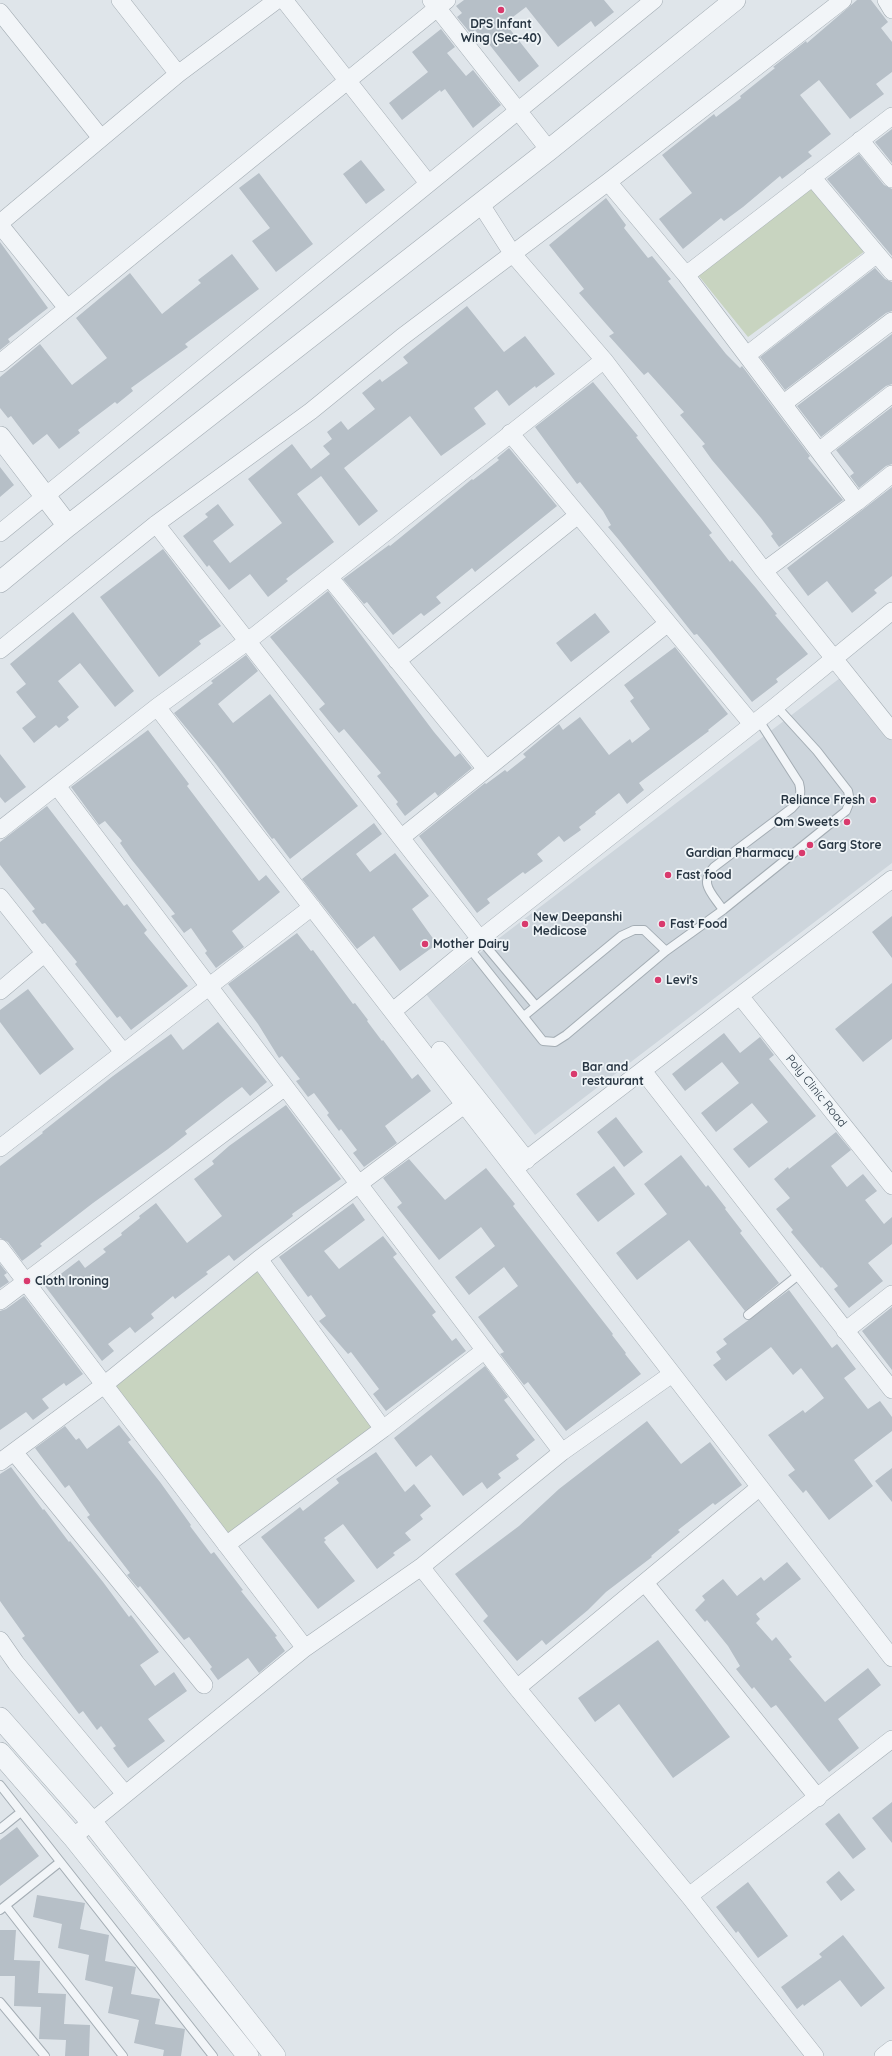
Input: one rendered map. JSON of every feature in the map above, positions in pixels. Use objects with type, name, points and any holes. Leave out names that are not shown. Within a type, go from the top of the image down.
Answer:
[{"type":"street","points":[[121,0],[178,74]]},
{"type":"street","points":[[67,308],[0,224],[178,74],[277,0]]},
{"type":"street","points":[[284,0],[428,183]]},
{"type":"street","points":[[0,533],[654,0]]},
{"type":"street","points":[[0,582],[68,526],[549,150],[735,0]]},
{"type":"street","points":[[0,650],[156,524],[311,411],[402,337],[608,182],[843,0]]},
{"type":"street","points":[[886,0],[892,10]]},
{"type":"street","points":[[0,363],[348,81],[438,2],[549,150]]},
{"type":"street","points":[[0,12],[101,138]]},
{"type":"street","points":[[686,275],[892,116]]},
{"type":"street","points":[[860,140],[892,179]]},
{"type":"street","points":[[812,177],[892,272]]},
{"type":"street","points":[[608,182],[686,275],[784,403],[857,502]]},
{"type":"street","points":[[480,203],[512,253],[604,360],[764,571],[892,731]]},
{"type":"street","points":[[747,355],[877,254]]},
{"type":"street","points":[[784,403],[892,321]]},
{"type":"street","points":[[0,830],[157,707],[248,640],[329,577],[604,360]]},
{"type":"street","points":[[820,451],[892,394]]},
{"type":"street","points":[[510,433],[668,622],[755,722]]},
{"type":"street","points":[[0,437],[47,496],[68,526]]},
{"type":"street","points":[[764,571],[892,474]]},
{"type":"street","points":[[397,661],[578,515]]},
{"type":"street","points":[[156,524],[402,837],[475,944]]},
{"type":"street","points":[[329,577],[486,769]]},
{"type":"street","points":[[392,1012],[475,944],[776,706],[892,611]]},
{"type":"street","points":[[402,837],[668,622]]},
{"type":"street","points":[[157,707],[464,1104],[521,1165]]},
{"type":"street","points":[[57,786],[562,1452]]},
{"type":"street","points":[[521,1165],[892,880]]},
{"type":"street","points":[[0,897],[124,1052]]},
{"type":"street","points":[[0,1148],[312,907]]},
{"type":"street","points":[[0,991],[45,953]]},
{"type":"street","name":"Poly Clinic Road","points":[[740,996],[892,1186]]},
{"type":"street","points":[[440,1050],[672,1374],[760,1487],[887,1640],[892,1658]]},
{"type":"street","points":[[643,1071],[892,1390]]},
{"type":"street","points":[[0,1301],[26,1283],[285,1087]]},
{"type":"street","points":[[0,1462],[104,1385],[259,1259],[464,1104]]},
{"type":"street","points":[[0,1248],[304,1648]]},
{"type":"street","points":[[259,1259],[383,1429]]},
{"type":"street","points":[[845,1331],[892,1294]]},
{"type":"street","points":[[226,1545],[383,1429],[485,1350]]},
{"type":"street","points":[[73,1837],[304,1648],[421,1567],[562,1452],[672,1374]]},
{"type":"street","points":[[14,1452],[204,1685]]},
{"type":"street","points":[[517,1688],[760,1487]]},
{"type":"street","points":[[421,1567],[517,1688],[689,1896],[815,2056]]},
{"type":"street","points":[[645,1583],[818,1798]]},
{"type":"street","points":[[0,1640],[16,1663],[124,1794]]},
{"type":"street","points":[[0,1653],[16,1663]]},
{"type":"street","points":[[0,1718],[91,1821],[275,2056]]},
{"type":"street","points":[[689,1896],[818,1798],[892,1739]]},
{"type":"street","points":[[0,1753],[73,1837],[248,2056]]},
{"type":"street","points":[[883,2056],[892,2049]]},
{"type":"lane","points":[[475,944],[524,1016],[543,1041],[555,1042],[566,1035],[666,952],[723,910],[846,810],[850,802],[848,791],[816,751],[776,706]]},
{"type":"lane","points":[[723,910],[706,884],[707,876],[714,867],[792,808],[799,800],[802,791],[800,783],[755,722]]},
{"type":"lane","points":[[524,1016],[621,936],[634,930],[644,930],[666,952]]},
{"type":"lane","points":[[475,944],[536,1006]]},
{"type":"lane","points":[[748,1315],[801,1274]]},
{"type":"lane","points":[[0,1785],[213,2056]]},
{"type":"lane","points":[[0,1829],[21,1812]]},
{"type":"lane","points":[[60,1862],[3,1908],[123,2056]]},
{"type":"lane","points":[[0,2002],[45,2056]]},
{"type":"shaded area","points":[[844,675],[892,737],[892,863],[535,1135],[426,994]]},
{"type":"green space","points":[[813,186],[865,251],[748,337],[698,275]]},
{"type":"green space","points":[[256,1270],[374,1425],[229,1534],[112,1382]]},
{"type":"building","points":[[464,0],[604,0],[614,12],[595,27],[591,21],[558,47],[526,7],[505,23],[539,66],[519,82],[485,39],[483,40],[475,30],[471,34],[457,17],[462,13],[456,6]]},
{"type":"building","points":[[857,0],[871,0],[888,22],[881,28],[892,42],[892,72],[876,84],[884,94],[850,119],[819,80],[800,95],[831,134],[808,152],[812,156],[782,179],[780,176],[724,221],[721,218],[683,249],[659,219],[692,193],[662,155],[714,114],[716,117],[741,98],[740,96],[775,68],[773,67],[806,41],[807,43]]},
{"type":"building","points":[[441,29],[455,47],[447,53],[466,76],[473,70],[501,105],[473,128],[445,89],[441,92],[440,90],[402,120],[389,103],[428,72],[412,52]]},
{"type":"building","points":[[892,129],[892,163],[875,142]]},
{"type":"building","points":[[859,154],[884,185],[892,189],[892,256],[827,179]]},
{"type":"building","points":[[361,160],[385,190],[366,204],[343,174]]},
{"type":"building","points":[[259,173],[313,244],[276,272],[252,241],[270,228],[239,188]]},
{"type":"building","points":[[606,198],[626,225],[624,228],[648,258],[652,256],[671,279],[668,281],[726,354],[740,368],[742,366],[810,456],[808,458],[843,500],[779,547],[771,536],[773,534],[761,518],[712,460],[702,446],[705,444],[680,415],[684,412],[648,372],[644,375],[609,336],[614,333],[579,293],[584,289],[549,245]]},
{"type":"building","points":[[0,242],[48,308],[8,339],[10,342],[0,350]]},
{"type":"building","points":[[232,254],[259,289],[185,344],[188,347],[131,388],[133,391],[117,404],[115,402],[78,430],[80,433],[59,449],[47,434],[33,445],[11,416],[8,418],[0,408],[0,377],[40,344],[72,385],[107,358],[76,318],[130,273],[162,314],[201,283],[198,280]]},
{"type":"building","points":[[875,268],[885,279],[892,282],[892,311],[886,313],[785,390],[760,357]]},
{"type":"building","points":[[467,306],[504,352],[525,336],[555,374],[536,388],[535,386],[509,406],[497,390],[474,408],[486,424],[441,456],[410,416],[344,468],[378,511],[359,526],[321,476],[297,494],[334,542],[286,579],[288,581],[268,597],[250,574],[229,590],[209,565],[207,567],[183,536],[208,517],[205,514],[218,504],[234,525],[213,541],[230,563],[282,523],[248,479],[292,444],[311,469],[330,454],[323,446],[332,439],[327,432],[341,421],[348,430],[375,409],[362,393],[380,379],[382,382],[408,363],[403,357]]},
{"type":"building","points":[[892,334],[892,384],[886,386],[821,437],[797,406]]},
{"type":"building","points":[[593,382],[638,436],[636,437],[712,533],[709,535],[730,562],[732,560],[756,588],[777,614],[775,615],[808,654],[776,679],[778,682],[752,702],[697,634],[694,635],[608,527],[611,525],[603,511],[580,482],[577,484],[535,427]]},
{"type":"building","points":[[892,407],[892,464],[886,466],[859,488],[850,476],[854,473],[836,450]]},
{"type":"building","points":[[509,448],[557,506],[475,572],[472,568],[436,597],[441,603],[424,616],[421,613],[393,635],[367,602],[364,604],[343,579],[389,545],[390,546],[472,479],[473,480],[499,460],[497,458]]},
{"type":"building","points":[[0,467],[14,485],[0,497]]},
{"type":"building","points":[[892,487],[892,576],[874,590],[877,593],[852,613],[827,581],[808,596],[787,568]]},
{"type":"building","points":[[163,549],[221,626],[199,641],[201,644],[159,677],[100,597]]},
{"type":"building","points":[[328,591],[434,732],[455,757],[460,753],[472,768],[438,796],[435,792],[405,816],[396,804],[398,802],[377,776],[381,773],[344,729],[339,733],[319,709],[325,704],[270,637]]},
{"type":"building","points":[[73,612],[134,691],[115,707],[80,663],[58,681],[79,707],[67,717],[69,720],[59,728],[56,725],[34,743],[22,728],[36,717],[16,692],[26,684],[10,664]]},
{"type":"building","points":[[595,613],[610,632],[571,662],[556,643]]},
{"type":"building","points":[[675,647],[728,714],[708,730],[709,731],[639,783],[644,790],[627,804],[619,793],[579,827],[581,830],[564,842],[559,836],[537,854],[543,861],[525,874],[523,872],[487,899],[490,903],[477,913],[419,836],[485,783],[486,784],[505,770],[507,772],[526,757],[523,754],[559,724],[563,730],[580,717],[609,755],[630,739],[632,743],[650,729],[630,701],[634,698],[624,685]]},
{"type":"building","points":[[246,655],[258,671],[218,704],[233,723],[270,694],[358,806],[290,859],[274,838],[272,839],[216,764],[174,713],[213,683],[211,681]]},
{"type":"building","points":[[148,730],[189,784],[187,786],[259,881],[266,875],[280,892],[232,931],[244,947],[216,968],[205,953],[207,951],[191,928],[184,933],[171,916],[175,914],[132,860],[120,843],[122,841],[105,821],[99,825],[71,787]]},
{"type":"building","points":[[0,754],[26,787],[5,803],[0,797]]},
{"type":"building","points":[[47,806],[124,906],[127,904],[147,930],[144,933],[188,986],[131,1030],[120,1016],[117,1018],[75,964],[77,962],[45,923],[42,924],[32,911],[35,909],[0,865],[0,842]]},
{"type":"building","points":[[374,823],[382,834],[356,854],[370,872],[395,853],[429,896],[412,909],[437,944],[400,971],[374,936],[357,949],[302,879]]},
{"type":"building","points":[[892,916],[892,958],[872,932]]},
{"type":"building","points":[[297,933],[311,951],[313,950],[353,1004],[355,1003],[412,1079],[418,1074],[431,1091],[385,1126],[397,1143],[364,1167],[353,1153],[357,1150],[341,1129],[339,1131],[327,1115],[329,1113],[314,1093],[308,1097],[296,1081],[300,1079],[282,1056],[279,1058],[258,1024],[228,984]]},
{"type":"building","points":[[892,983],[892,1039],[863,1062],[835,1029]]},
{"type":"building","points":[[28,989],[74,1049],[40,1075],[0,1022],[0,1010]]},
{"type":"building","points":[[218,1022],[267,1082],[250,1096],[242,1087],[185,1131],[187,1134],[93,1203],[40,1244],[42,1246],[22,1261],[8,1242],[0,1238],[0,1166],[113,1076],[171,1034],[183,1050]]},
{"type":"building","points":[[724,1033],[740,1053],[760,1037],[774,1055],[769,1059],[816,1116],[749,1168],[733,1149],[768,1122],[752,1103],[716,1132],[701,1113],[739,1083],[722,1062],[685,1091],[672,1074]]},
{"type":"building","points":[[286,1105],[341,1179],[292,1214],[293,1216],[234,1261],[229,1255],[206,1272],[208,1274],[175,1299],[173,1296],[151,1314],[154,1318],[135,1333],[130,1327],[108,1344],[114,1351],[102,1361],[45,1286],[79,1260],[85,1268],[106,1252],[103,1249],[122,1235],[121,1233],[140,1218],[139,1216],[156,1203],[187,1243],[222,1216],[194,1179],[214,1164],[212,1161],[229,1146]]},
{"type":"building","points":[[616,1117],[643,1152],[624,1167],[597,1132]]},
{"type":"building","points":[[836,1132],[851,1150],[831,1166],[847,1187],[863,1174],[877,1191],[865,1200],[884,1224],[892,1217],[892,1244],[868,1263],[883,1281],[849,1308],[834,1289],[838,1286],[791,1232],[793,1230],[776,1209],[790,1198],[774,1179]]},
{"type":"building","points":[[681,1155],[706,1187],[708,1185],[726,1208],[725,1209],[742,1231],[740,1233],[779,1283],[745,1311],[689,1240],[637,1280],[616,1253],[667,1214],[644,1184]]},
{"type":"building","points":[[409,1159],[445,1200],[486,1168],[515,1204],[513,1206],[613,1334],[612,1335],[626,1353],[625,1354],[641,1374],[566,1431],[528,1382],[524,1385],[500,1354],[504,1352],[478,1317],[518,1286],[504,1267],[469,1295],[455,1277],[495,1246],[481,1227],[439,1260],[397,1207],[402,1203],[383,1178]]},
{"type":"building","points":[[614,1166],[635,1194],[598,1222],[576,1194]]},
{"type":"building","points":[[353,1203],[365,1220],[324,1251],[339,1269],[383,1236],[397,1254],[393,1257],[436,1312],[432,1315],[452,1341],[456,1338],[466,1351],[386,1411],[373,1394],[379,1389],[351,1352],[348,1354],[319,1321],[326,1316],[311,1295],[308,1297],[279,1257]]},
{"type":"building","points":[[0,1264],[7,1273],[4,1275],[9,1282],[0,1288]]},
{"type":"building","points":[[789,1290],[832,1348],[837,1344],[856,1369],[844,1378],[868,1409],[880,1401],[892,1417],[892,1431],[854,1460],[873,1486],[829,1520],[806,1490],[803,1493],[788,1475],[795,1470],[768,1435],[803,1410],[805,1413],[824,1398],[801,1368],[793,1375],[771,1347],[726,1381],[713,1365],[721,1359],[716,1352],[727,1344],[723,1339]]},
{"type":"building","points":[[24,1296],[83,1374],[66,1386],[64,1383],[42,1399],[49,1408],[33,1420],[26,1412],[0,1430],[0,1311],[6,1309]]},
{"type":"building","points":[[892,1307],[892,1370],[862,1331]]},
{"type":"building","points":[[485,1366],[508,1397],[504,1400],[535,1440],[516,1455],[519,1459],[498,1474],[501,1478],[487,1489],[482,1482],[463,1496],[431,1455],[416,1467],[394,1438]]},
{"type":"building","points":[[647,1421],[681,1464],[710,1442],[742,1485],[715,1505],[713,1503],[678,1530],[680,1532],[651,1556],[652,1557],[606,1592],[588,1610],[546,1645],[542,1640],[517,1661],[483,1621],[488,1616],[455,1574],[519,1526],[559,1489]]},
{"type":"building","points":[[119,1425],[131,1440],[128,1442],[160,1482],[191,1525],[190,1526],[211,1554],[214,1552],[243,1590],[241,1591],[277,1636],[275,1637],[285,1651],[259,1673],[248,1658],[218,1680],[210,1669],[212,1667],[189,1637],[184,1640],[140,1586],[138,1588],[127,1575],[130,1573],[87,1517],[90,1515],[69,1485],[65,1488],[35,1448],[65,1426],[76,1440],[79,1438],[87,1449]]},
{"type":"building","points":[[376,1452],[405,1492],[414,1484],[431,1506],[420,1515],[423,1519],[405,1533],[411,1540],[393,1553],[395,1555],[377,1569],[343,1524],[324,1538],[326,1540],[324,1542],[355,1581],[318,1609],[261,1537],[300,1507],[303,1511],[339,1483],[336,1479]]},
{"type":"building","points":[[11,1467],[43,1510],[44,1509],[69,1542],[70,1541],[103,1582],[129,1617],[131,1615],[159,1652],[140,1665],[155,1686],[174,1672],[187,1691],[148,1719],[165,1741],[128,1768],[113,1748],[116,1746],[101,1726],[97,1730],[83,1711],[79,1714],[22,1638],[25,1636],[0,1601],[0,1474]]},
{"type":"building","points":[[892,1468],[892,1502],[875,1481]]},
{"type":"building","points":[[787,1562],[801,1579],[756,1614],[760,1619],[756,1623],[772,1641],[776,1637],[792,1657],[789,1659],[825,1702],[868,1668],[881,1685],[838,1719],[859,1748],[829,1772],[776,1705],[771,1708],[754,1687],[752,1689],[736,1669],[740,1666],[728,1646],[707,1620],[705,1622],[695,1610],[705,1600],[702,1596],[723,1579],[737,1596],[761,1577],[764,1581]]},
{"type":"building","points":[[658,1640],[730,1737],[673,1778],[619,1704],[595,1722],[578,1698]]},
{"type":"building","points":[[892,1802],[892,1843],[872,1818]]},
{"type":"building","points":[[839,1813],[866,1849],[853,1859],[825,1824]]},
{"type":"building","points":[[17,1827],[39,1856],[0,1886],[0,1840]]},
{"type":"building","points":[[839,1871],[855,1890],[841,1901],[826,1882]]},
{"type":"building","points":[[748,1882],[788,1936],[758,1958],[738,1931],[736,1933],[716,1907]]},
{"type":"building","points":[[37,1895],[85,1903],[80,1929],[109,1935],[105,1961],[136,1967],[131,1994],[160,1999],[155,2024],[185,2029],[181,2056],[163,2056],[164,2050],[134,2043],[139,2020],[108,2013],[113,1987],[85,1980],[89,1955],[58,1948],[62,1924],[33,1917]]},
{"type":"building","points":[[0,1930],[16,1930],[14,1960],[40,1961],[38,1993],[66,1994],[64,2024],[90,2025],[89,2056],[65,2056],[66,2040],[39,2039],[41,2007],[14,2006],[15,1976],[0,1976]]},
{"type":"building","points":[[843,1935],[885,1988],[861,2007],[840,1980],[804,2006],[803,2004],[797,2009],[781,1987],[822,1957],[819,1954]]},
{"type":"place","name":"DPS Infant Wing (Sec-40)","points":[[501,10]]},
{"type":"place","name":"Reliance Fresh","points":[[873,800]]},
{"type":"place","name":"Om Sweets","points":[[847,822]]},
{"type":"place","name":"Garg Store","points":[[810,845]]},
{"type":"place","name":"Gardian Pharmacy","points":[[802,853]]},
{"type":"place","name":"Fast food","points":[[668,875]]},
{"type":"place","name":"New Deepanshi Medicose","points":[[525,924]]},
{"type":"place","name":"Fast Food","points":[[662,924]]},
{"type":"place","name":"Mother Dairy","points":[[425,944]]},
{"type":"place","name":"Levi's","points":[[658,980]]},
{"type":"place","name":"Bar and restaurant","points":[[574,1074]]},
{"type":"place","name":"Cloth Ironing","points":[[27,1281]]}]
